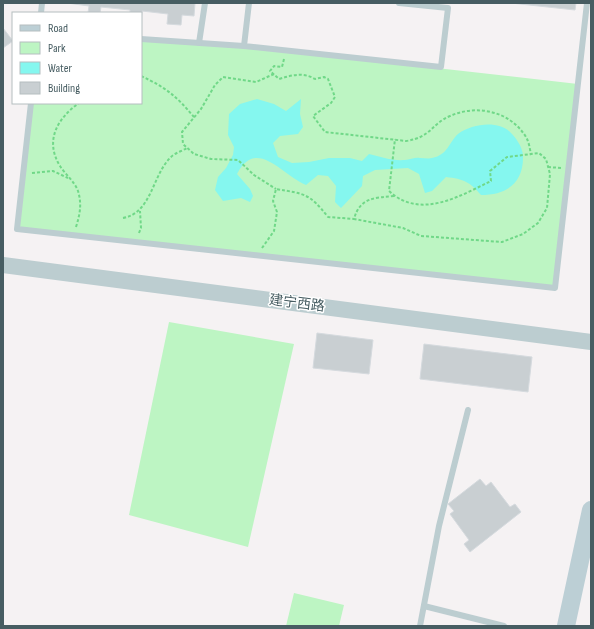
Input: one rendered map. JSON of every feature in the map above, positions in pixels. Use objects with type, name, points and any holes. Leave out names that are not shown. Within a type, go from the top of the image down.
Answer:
[{"type":"main road","points":[[566,626],[591,510]]},
{"type":"street","name":"建宁西路","points":[[3,265],[591,342]]},
{"type":"lane","points":[[199,43],[205,3]]},
{"type":"lane","points":[[244,46],[249,3]]},
{"type":"lane","points":[[142,39],[244,46],[441,67],[448,8],[399,3]]},
{"type":"lane","points":[[31,104],[17,229],[555,288],[587,3]]},
{"type":"lane","points":[[420,626],[439,526],[468,410]]},
{"type":"lane","points":[[424,606],[504,626]]},
{"type":"path","points":[[285,50],[282,67],[274,66],[270,71],[279,79],[294,74],[308,75],[315,79],[324,77],[328,79],[335,97],[331,103],[313,116],[325,132],[406,141],[418,139],[430,132],[448,117],[460,112],[479,110],[498,113],[514,124],[526,138],[531,155]]},
{"type":"path","points":[[274,74],[256,82],[223,77],[215,85],[194,117],[182,132],[183,144],[194,154],[211,159],[238,160],[276,189],[304,194],[316,201],[328,217],[354,219],[403,228],[421,236],[502,242],[523,234],[538,223],[547,208],[550,174],[546,159],[539,153],[507,157],[490,171],[491,181],[470,192],[432,206],[412,203],[394,196],[389,191],[395,139]]},
{"type":"path","points":[[142,76],[175,95],[194,117]]},
{"type":"path","points":[[74,235],[81,210],[77,189],[59,164],[53,147],[57,124],[65,113],[78,104]]},
{"type":"path","points":[[123,218],[132,217],[140,211],[155,180],[171,157],[187,148]]},
{"type":"path","points":[[23,176],[53,171],[69,179]]},
{"type":"path","points":[[257,255],[274,231],[277,212],[273,201],[276,189]]},
{"type":"path","points":[[354,219],[357,209],[370,199],[394,196]]},
{"type":"path","points":[[135,242],[141,228],[140,211]]},
{"type":"green space","points":[[142,39],[285,51],[578,84],[555,288],[17,229],[31,104],[142,104]]},
{"type":"green space","points":[[169,322],[294,344],[248,547],[129,515]]},
{"type":"green space","points":[[294,593],[344,605],[339,626],[286,626]]},
{"type":"water","points":[[257,99],[274,104],[286,111],[301,99],[300,114],[303,127],[298,134],[280,136],[273,143],[278,157],[292,163],[309,162],[329,158],[350,158],[362,161],[369,154],[396,160],[431,158],[442,154],[458,134],[477,126],[492,125],[505,128],[518,142],[523,155],[521,173],[512,186],[506,190],[499,193],[481,195],[466,182],[446,177],[432,191],[425,193],[419,174],[408,168],[375,170],[363,176],[362,186],[341,208],[335,202],[336,186],[328,176],[318,175],[306,185],[261,158],[252,159],[244,163],[237,174],[250,189],[253,196],[250,202],[241,198],[223,201],[215,190],[218,177],[226,168],[233,155],[234,147],[228,135],[229,114],[240,104]]},
{"type":"building","points":[[67,3],[195,3],[194,16],[182,15],[181,25],[167,24],[168,14],[142,11],[130,12],[130,10],[101,7],[100,12],[88,12],[89,6]]},
{"type":"building","points":[[511,3],[576,3],[575,10]]},
{"type":"building","points":[[3,28],[12,42],[3,48]]},
{"type":"building","points":[[317,333],[373,340],[369,374],[313,368]]},
{"type":"building","points":[[424,344],[532,357],[528,392],[420,379]]},
{"type":"building","points":[[480,479],[486,486],[491,482],[510,507],[515,504],[521,512],[470,552],[464,544],[469,540],[450,514],[454,511],[448,504]]}]
